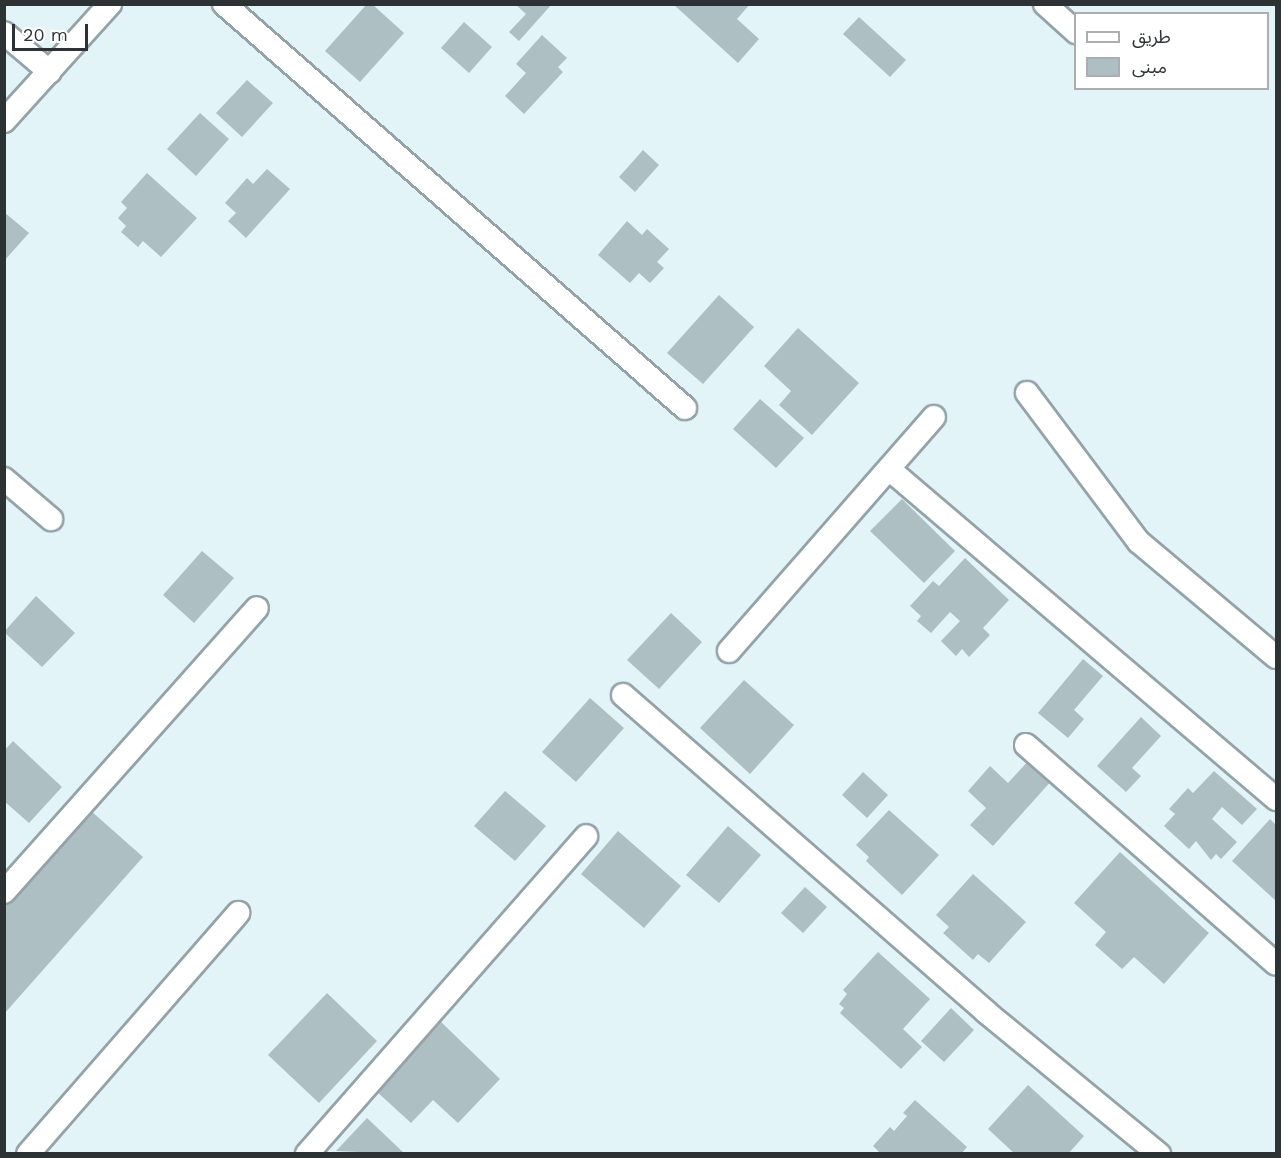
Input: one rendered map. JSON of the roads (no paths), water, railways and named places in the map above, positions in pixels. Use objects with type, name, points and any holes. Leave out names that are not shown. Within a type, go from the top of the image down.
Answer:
[{"type":"street","points":[[4,121],[110,4]]},
{"type":"street","points":[[224,4],[684,408]]},
{"type":"street","points":[[1045,4],[1074,30]]},
{"type":"street","points":[[4,33],[50,72]]},
{"type":"street","points":[[1028,393],[1139,542],[1276,657]]},
{"type":"street","points":[[729,651],[934,417]]},
{"type":"street","points":[[889,469],[1276,800]]},
{"type":"street","points":[[4,479],[51,519]]},
{"type":"street","points":[[4,892],[257,608]]},
{"type":"street","points":[[623,695],[986,1012],[1159,1154]]},
{"type":"street","points":[[1026,745],[1276,964]]},
{"type":"street","points":[[307,1154],[586,836]]},
{"type":"street","points":[[28,1154],[238,913]]}]
